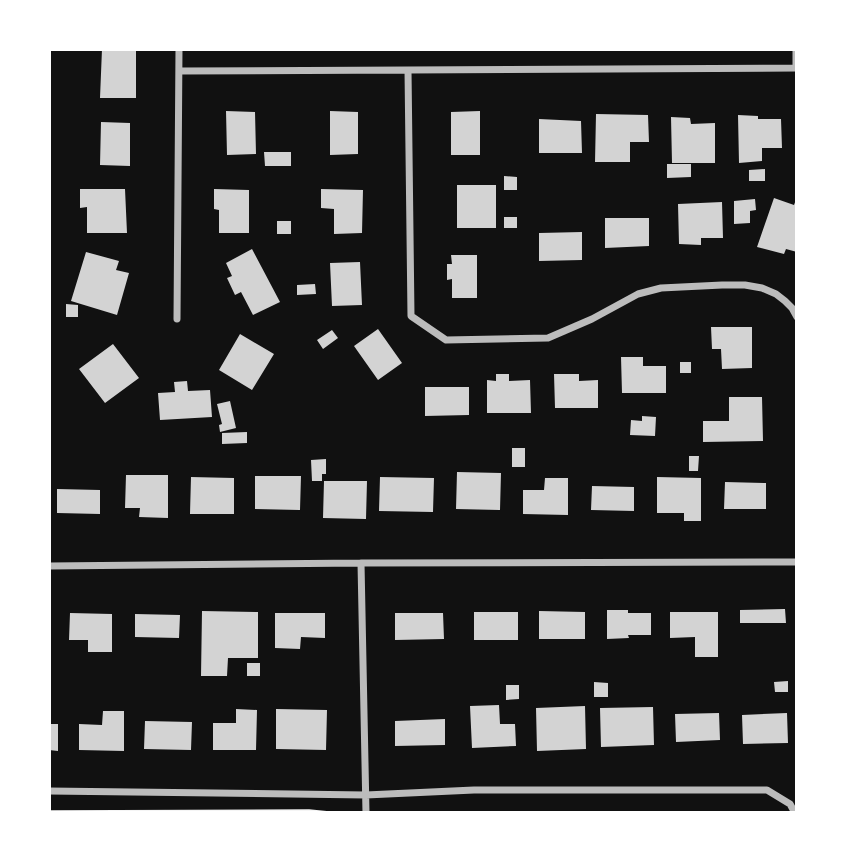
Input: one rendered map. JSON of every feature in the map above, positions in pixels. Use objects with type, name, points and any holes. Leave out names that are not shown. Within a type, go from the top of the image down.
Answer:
[{"type":"street","points":[[177,318],[179,49]]},
{"type":"street","points":[[179,71],[796,68],[796,49]]},
{"type":"street","points":[[408,70],[411,316],[446,340],[548,338],[592,319],[638,294],[686,285],[745,285],[762,288],[785,301],[797,317]]},
{"type":"street","points":[[49,566],[797,562]]},
{"type":"street","points":[[361,563],[366,813]]},
{"type":"street","points":[[49,791],[366,795],[474,790],[767,790],[790,804],[795,813]]},
{"type":"path","points":[[49,812],[329,813]]},
{"type":"building","points":[[102,49],[136,49],[136,98],[100,98]]},
{"type":"building","points":[[226,111],[255,112],[256,154],[227,155]]},
{"type":"building","points":[[330,111],[358,112],[358,154],[330,155]]},
{"type":"building","points":[[480,111],[480,155],[451,155],[451,112]]},
{"type":"building","points":[[596,114],[648,115],[649,142],[630,142],[630,162],[595,162]]},
{"type":"building","points":[[738,115],[758,116],[758,119],[781,119],[782,148],[762,148],[762,161],[739,163]]},
{"type":"building","points":[[671,117],[690,118],[691,124],[715,123],[715,163],[672,163]]},
{"type":"building","points":[[539,119],[581,121],[582,153],[539,153]]},
{"type":"building","points":[[101,122],[130,123],[130,166],[100,165]]},
{"type":"building","points":[[264,152],[291,152],[291,166],[265,166]]},
{"type":"building","points":[[667,164],[691,164],[691,177],[667,178]]},
{"type":"building","points":[[765,169],[765,181],[749,181],[749,170]]},
{"type":"building","points":[[504,176],[517,177],[517,190],[504,190]]},
{"type":"building","points":[[457,185],[496,185],[496,228],[457,228]]},
{"type":"building","points":[[80,189],[125,189],[127,233],[87,233],[87,207],[80,208]]},
{"type":"building","points":[[214,189],[249,190],[249,233],[219,233],[219,210],[214,209]]},
{"type":"building","points":[[321,189],[363,190],[362,233],[334,234],[334,209],[321,208]]},
{"type":"building","points":[[797,197],[797,252],[786,249],[784,254],[757,247],[774,198],[794,205]]},
{"type":"building","points":[[755,199],[756,210],[750,211],[750,223],[734,224],[734,201]]},
{"type":"building","points":[[722,202],[723,238],[701,238],[701,245],[679,244],[678,204]]},
{"type":"building","points":[[504,217],[517,217],[517,228],[504,228]]},
{"type":"building","points":[[605,218],[649,218],[649,246],[605,248]]},
{"type":"building","points":[[277,221],[291,221],[291,234],[277,234]]},
{"type":"building","points":[[582,232],[582,260],[539,261],[539,233]]},
{"type":"building","points":[[252,249],[280,302],[253,315],[241,292],[235,295],[227,278],[232,276],[226,263]]},
{"type":"building","points":[[86,252],[119,261],[116,270],[129,273],[117,315],[71,301]]},
{"type":"building","points":[[451,255],[477,255],[477,298],[452,298],[452,279],[447,280],[447,264],[452,264]]},
{"type":"building","points":[[360,262],[362,305],[332,306],[330,263]]},
{"type":"building","points":[[315,284],[316,294],[297,295],[297,285]]},
{"type":"building","points":[[66,304],[78,305],[78,317],[66,317]]},
{"type":"building","points":[[711,327],[752,327],[752,368],[722,369],[721,349],[712,349]]},
{"type":"building","points":[[378,329],[402,363],[378,380],[354,346]]},
{"type":"building","points":[[332,330],[338,338],[323,349],[317,340]]},
{"type":"building","points":[[240,334],[274,354],[252,390],[219,370]]},
{"type":"building","points":[[113,344],[139,378],[105,403],[79,369]]},
{"type":"building","points":[[621,357],[643,357],[643,366],[666,366],[666,393],[622,393]]},
{"type":"building","points":[[680,362],[691,362],[691,373],[680,373]]},
{"type":"building","points":[[496,374],[509,374],[509,381],[530,380],[531,413],[487,413],[487,380],[496,381]]},
{"type":"building","points":[[554,374],[579,374],[579,381],[598,380],[598,408],[555,408]]},
{"type":"building","points":[[187,381],[188,391],[210,390],[212,417],[160,420],[158,393],[175,392],[174,382]]},
{"type":"building","points":[[425,387],[469,387],[469,415],[425,416]]},
{"type":"building","points":[[729,397],[762,397],[763,441],[703,442],[703,421],[729,421]]},
{"type":"building","points":[[230,401],[236,428],[220,432],[219,425],[222,424],[217,404]]},
{"type":"building","points":[[642,416],[656,417],[655,436],[630,435],[631,420],[642,421]]},
{"type":"building","points":[[247,432],[247,443],[222,444],[222,433]]},
{"type":"building","points":[[512,448],[525,448],[525,467],[512,467]]},
{"type":"building","points":[[689,456],[699,456],[698,471],[689,471]]},
{"type":"building","points":[[326,459],[326,474],[322,474],[322,481],[312,481],[311,460]]},
{"type":"building","points":[[457,472],[501,473],[500,510],[456,509]]},
{"type":"building","points":[[126,475],[168,475],[168,518],[139,517],[140,508],[125,508]]},
{"type":"building","points":[[255,476],[301,476],[300,510],[255,509]]},
{"type":"building","points":[[191,477],[234,478],[234,514],[190,514]]},
{"type":"building","points":[[380,477],[434,478],[433,512],[379,511]]},
{"type":"building","points":[[657,477],[701,478],[701,521],[684,521],[684,513],[657,513]]},
{"type":"building","points":[[545,478],[568,478],[568,515],[523,514],[523,490],[544,490]]},
{"type":"building","points":[[324,481],[367,481],[366,519],[323,518]]},
{"type":"building","points":[[725,482],[766,483],[766,509],[724,509]]},
{"type":"building","points":[[592,486],[634,487],[634,511],[591,510]]},
{"type":"building","points":[[57,489],[100,490],[100,514],[57,513]]},
{"type":"building","points":[[785,609],[786,623],[740,623],[740,610]]},
{"type":"building","points":[[607,610],[651,613],[651,635],[607,639]]},
{"type":"building","points":[[202,611],[258,612],[258,658],[228,658],[227,676],[201,676]]},
{"type":"building","points":[[539,611],[585,612],[585,639],[539,639]]},
{"type":"building","points":[[474,612],[518,612],[518,640],[474,640]]},
{"type":"building","points":[[670,612],[718,612],[718,657],[695,657],[695,637],[670,638]]},
{"type":"building","points":[[70,613],[112,614],[112,652],[88,652],[88,640],[69,640]]},
{"type":"building","points":[[275,613],[325,613],[325,638],[301,637],[300,649],[275,648]]},
{"type":"building","points":[[395,613],[443,613],[444,639],[395,640]]},
{"type":"building","points":[[135,614],[180,615],[179,638],[135,637]]},
{"type":"building","points":[[247,663],[260,663],[260,676],[247,676]]},
{"type":"building","points":[[788,681],[788,692],[775,692],[774,682]]},
{"type":"building","points":[[594,682],[608,683],[608,697],[594,697]]},
{"type":"building","points":[[506,685],[519,685],[519,699],[506,700]]},
{"type":"building","points":[[499,705],[500,724],[515,724],[516,746],[472,748],[470,706]]},
{"type":"building","points":[[585,706],[586,749],[537,751],[536,708]]},
{"type":"building","points":[[653,707],[654,745],[601,747],[600,708]]},
{"type":"building","points":[[236,709],[257,710],[256,750],[213,750],[213,723],[236,723]]},
{"type":"building","points":[[276,709],[327,710],[326,750],[276,749]]},
{"type":"building","points":[[103,711],[124,711],[124,751],[79,750],[79,724],[102,725]]},
{"type":"building","points":[[719,713],[720,740],[676,742],[675,714]]},
{"type":"building","points":[[787,713],[788,743],[743,744],[742,715]]},
{"type":"building","points":[[445,719],[445,745],[395,746],[395,721]]},
{"type":"building","points":[[145,721],[192,722],[191,750],[144,749]]},
{"type":"building","points":[[49,724],[58,724],[58,751],[49,750]]}]
